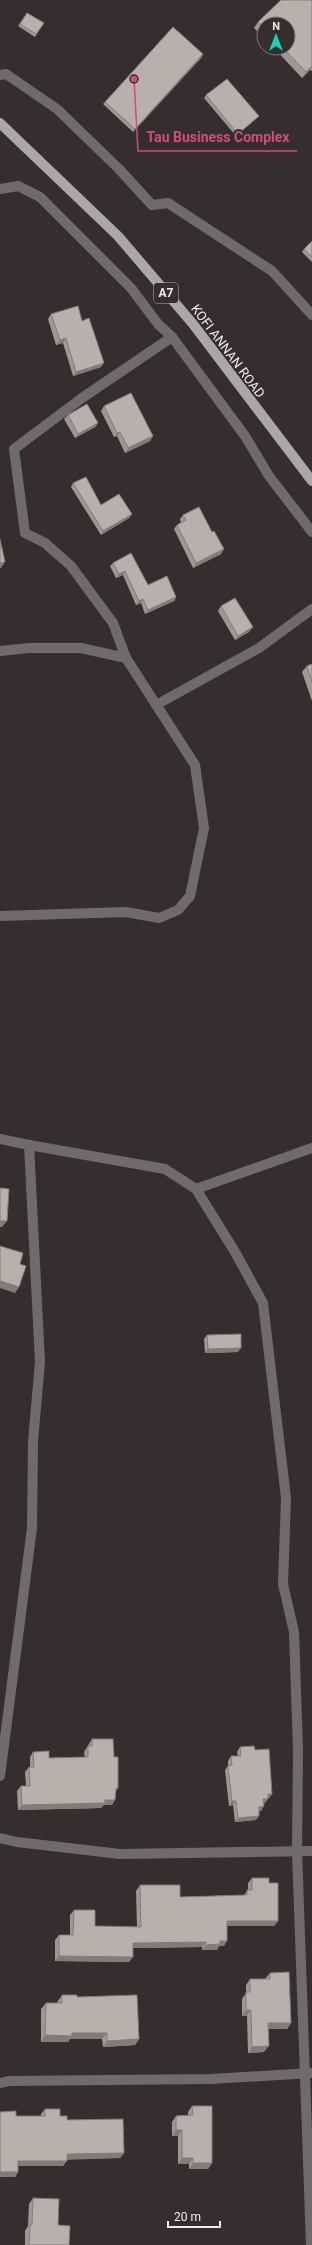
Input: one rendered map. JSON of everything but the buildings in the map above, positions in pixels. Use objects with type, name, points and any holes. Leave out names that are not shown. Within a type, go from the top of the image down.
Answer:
[{"type":"main road","name":"KOFI ANNAN ROAD","points":[[0,123],[118,236],[193,324],[312,481]]},
{"type":"street","points":[[0,75],[6,74],[57,109],[119,169],[152,205],[168,203],[272,271],[312,315]]},
{"type":"street","points":[[0,189],[18,186],[40,198],[131,288],[158,324],[172,337],[245,436],[269,476],[312,532]]},
{"type":"street","points":[[0,916],[126,912],[159,918],[178,910],[190,896],[204,828],[195,765],[126,658],[113,622],[71,566],[44,543],[25,533],[14,449],[94,389],[172,337]]},
{"type":"street","points":[[156,705],[259,648],[312,609]]},
{"type":"street","points":[[0,650],[29,648],[81,648],[126,658]]},
{"type":"street","points":[[0,1139],[165,1169],[196,1189],[235,1252],[263,1303],[286,1498],[283,1584],[294,1632],[298,1750],[297,1851],[308,2073],[311,2245]]},
{"type":"street","points":[[0,1776],[32,1528],[33,1441],[40,1362],[28,1145]]},
{"type":"street","points":[[196,1189],[312,1148]]},
{"type":"street","points":[[0,1838],[17,1842],[120,1854],[312,1851]]},
{"type":"street","points":[[0,2083],[9,2081],[212,2079],[308,2073]]},
{"type":"place","name":"Tau Business Complex","points":[[134,79]]}]
